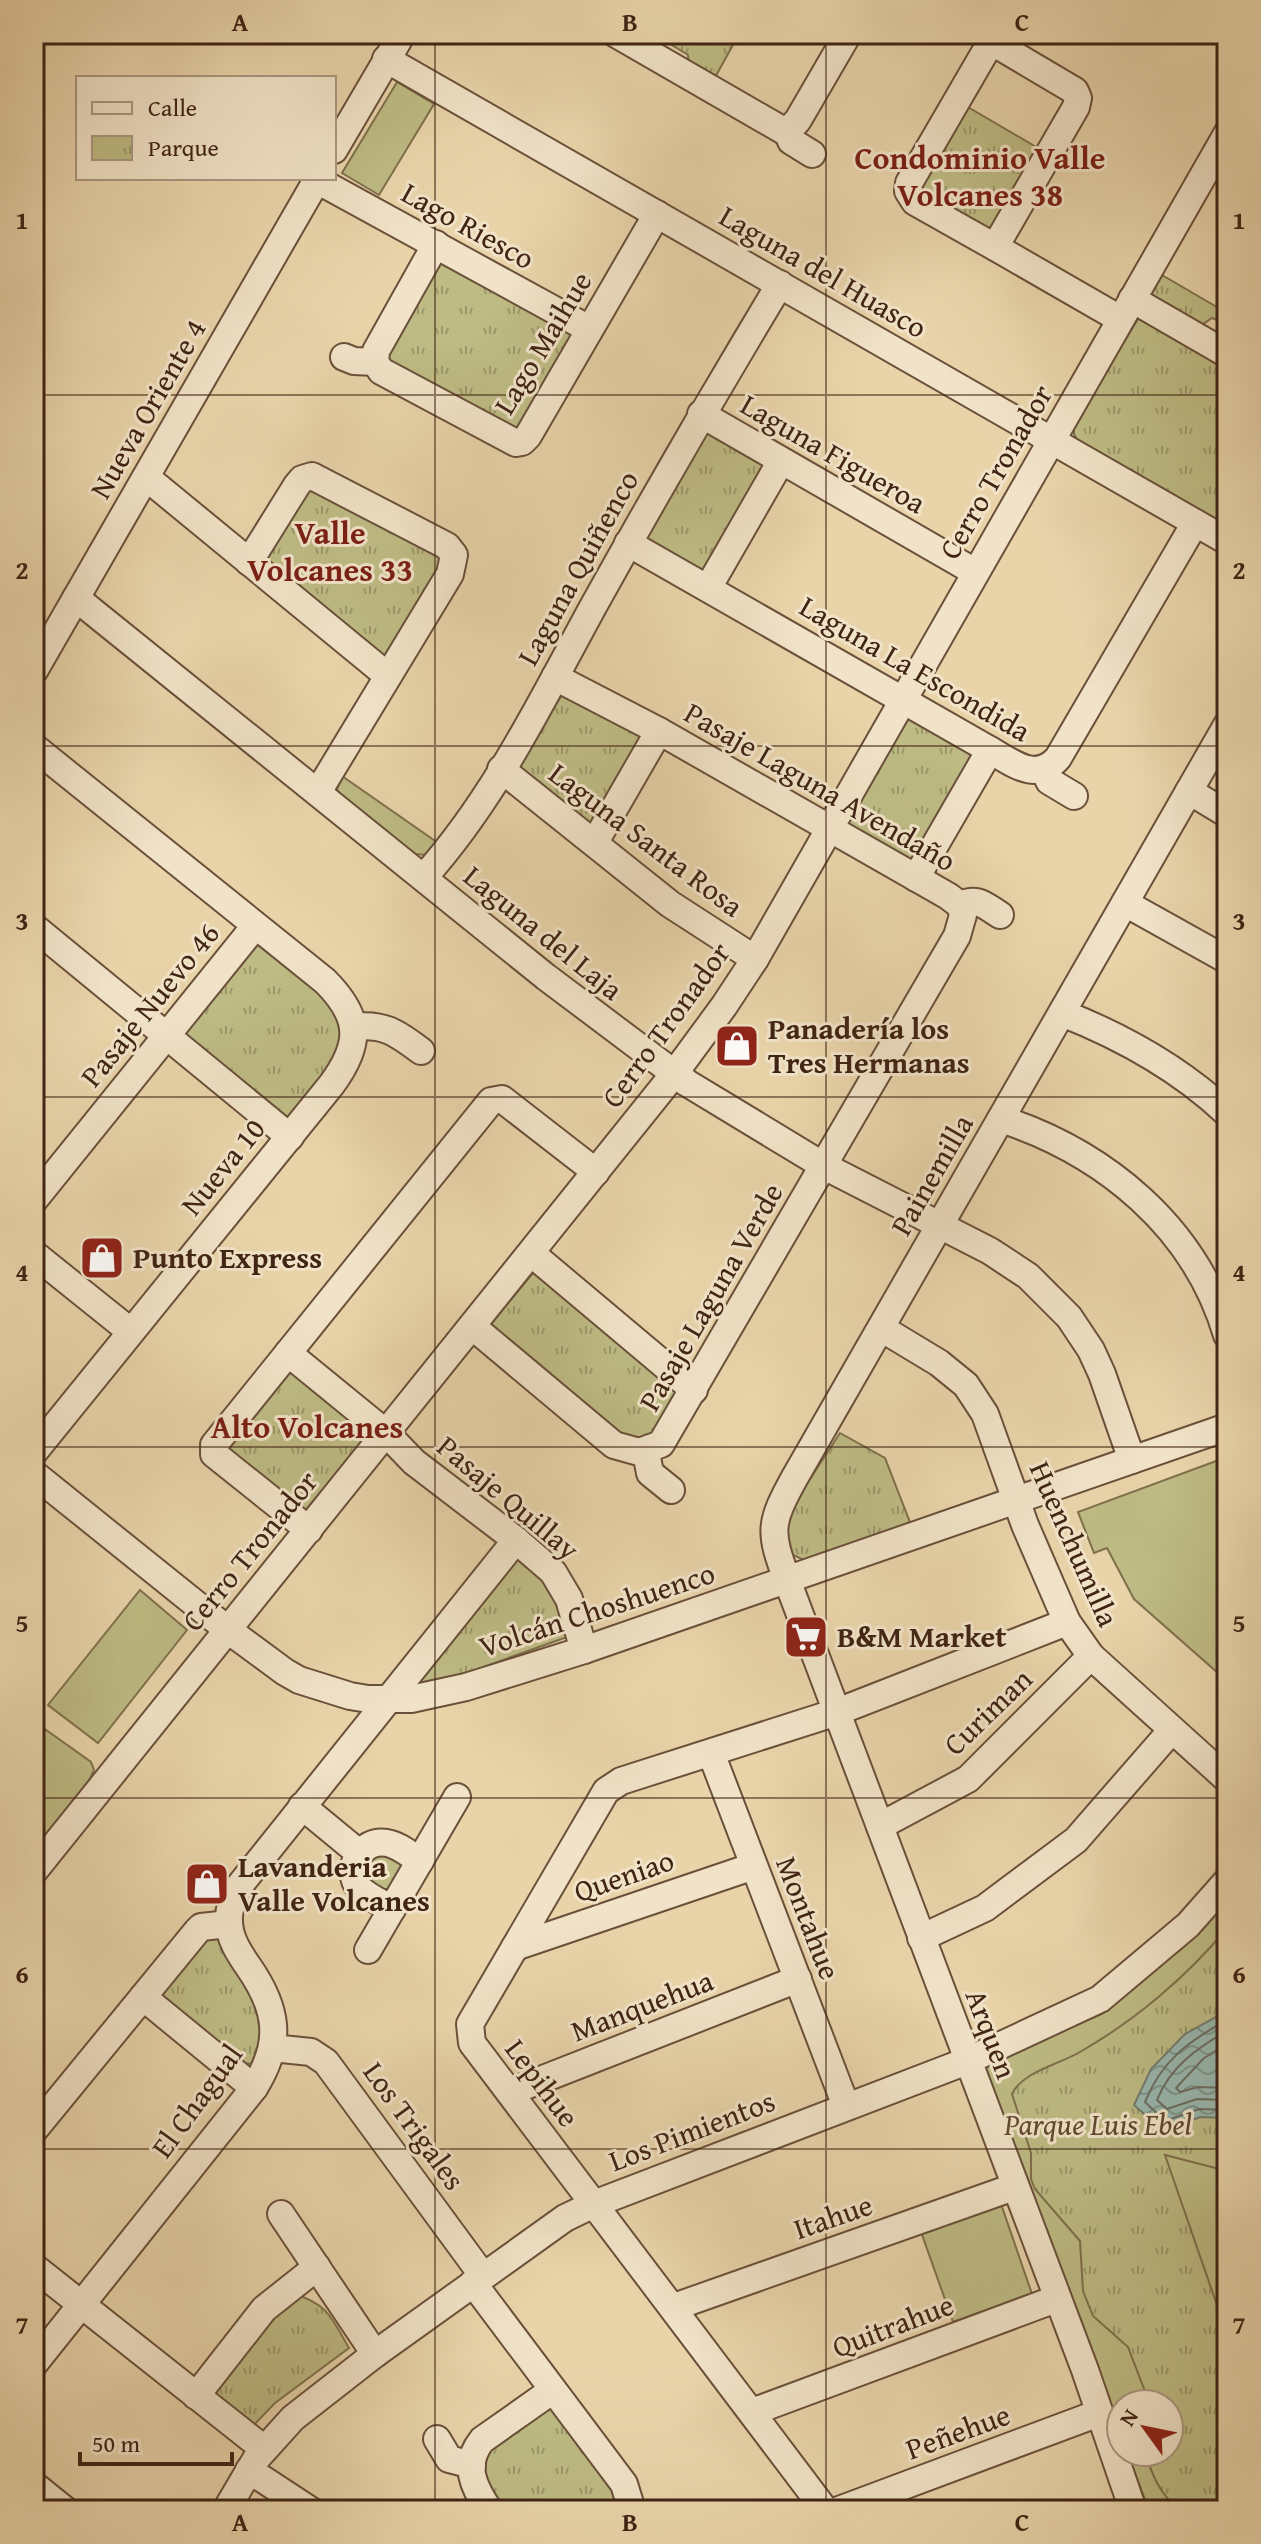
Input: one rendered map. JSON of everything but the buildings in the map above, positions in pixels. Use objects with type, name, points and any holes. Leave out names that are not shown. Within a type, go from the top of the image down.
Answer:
[{"type":"street","points":[[336,146],[402,34]]},
{"type":"street","points":[[616,34],[776,128],[787,130]]},
{"type":"street","points":[[787,130],[798,120],[848,34]]},
{"type":"street","points":[[995,247],[1076,107],[1078,98],[1075,91],[994,43],[988,47],[909,183],[908,191],[915,202],[995,247],[1227,354]]},
{"type":"street","name":"Laguna del Huasco","points":[[386,59],[1227,541]]},
{"type":"street","points":[[787,130],[791,141],[812,154]]},
{"type":"street","name":"Cerro Tronador","points":[[34,1871],[596,1172],[724,1006],[755,959],[1227,134]]},
{"type":"street","name":"Nueva Oriente 4","points":[[34,671],[316,180]]},
{"type":"street","name":"Lago Riesco","points":[[319,180],[589,329]]},
{"type":"street","name":"Lago Maihue","points":[[344,357],[375,362],[381,371],[516,443],[522,442],[657,214]]},
{"type":"street","points":[[375,362],[376,351],[436,244]]},
{"type":"street","name":"Laguna Quiñenco","points":[[424,877],[456,839],[501,769],[701,414],[780,284]]},
{"type":"street","name":"Laguna Figueroa","points":[[701,414],[975,572]]},
{"type":"street","points":[[708,588],[781,461]]},
{"type":"street","points":[[249,562],[297,485],[312,476],[450,548],[454,559],[450,574],[318,792]]},
{"type":"street","points":[[146,477],[388,676]]},
{"type":"street","name":"Laguna La Escondida","points":[[628,543],[1027,770],[1044,769],[1058,758],[1195,523]]},
{"type":"street","name":"Laguna del Laja","points":[[76,598],[557,986],[674,1074],[824,1166],[990,1251],[1020,1270],[1049,1294],[1091,1350],[1132,1460]]},
{"type":"street","name":"Pasaje Laguna Avendaño","points":[[555,677],[659,731],[960,905],[963,915],[957,936],[824,1166]]},
{"type":"street","name":"Painemilla","points":[[787,1580],[773,1538],[778,1509],[1227,725]]},
{"type":"street","points":[[595,842],[659,731]]},
{"type":"street","points":[[34,747],[339,995],[348,1008],[353,1027],[369,1025],[387,1028],[421,1051]]},
{"type":"street","points":[[916,878],[990,750]]},
{"type":"street","name":"Laguna Santa Rosa","points":[[501,769],[670,904],[755,959]]},
{"type":"street","points":[[1044,769],[1049,781],[1074,796]]},
{"type":"street","points":[[1189,791],[1227,814]]},
{"type":"street","points":[[960,905],[976,901],[1000,915]]},
{"type":"street","points":[[1125,903],[1227,960]]},
{"type":"street","name":"Pasaje Nuevo 46","points":[[34,1200],[255,926]]},
{"type":"street","points":[[34,927],[290,1137]]},
{"type":"street","points":[[1062,1013],[1096,1026],[1158,1059],[1227,1113]]},
{"type":"street","name":"Nueva 10","points":[[34,1452],[343,1068],[354,1045],[353,1027]]},
{"type":"street","points":[[309,1530],[214,1454],[212,1449],[288,1353],[496,1098],[502,1099],[596,1172]]},
{"type":"street","points":[[1001,1119],[1055,1138],[1080,1152],[1146,1203],[1184,1248],[1200,1273],[1227,1335]]},
{"type":"street","name":"Pasaje Laguna Verde","points":[[472,1326],[614,1445],[631,1452],[646,1452],[666,1438],[824,1166]]},
{"type":"street","points":[[531,1253],[694,1390]]},
{"type":"street","points":[[34,1254],[130,1331]]},
{"type":"street","name":"Huenchumilla","points":[[881,1328],[939,1363],[966,1385],[985,1414],[1067,1622],[1091,1656],[1227,1779]]},
{"type":"street","name":"Pasaje Quillay","points":[[288,1353],[386,1433],[414,1462],[516,1540],[558,1578],[569,1599],[584,1650]]},
{"type":"street","name":"Volcán Choshuenco","points":[[34,1474],[228,1630],[299,1680],[350,1696],[386,1700],[427,1697],[584,1650],[1227,1427]]},
{"type":"street","name":"Pasaje Laguna Verde","points":[[646,1452],[650,1473],[671,1490]]},
{"type":"street","points":[[34,2130],[201,1927],[229,1924],[230,1907],[240,1885],[516,1540]]},
{"type":"street","name":"Arquen","points":[[787,1580],[1133,2510]]},
{"type":"street","name":"Lepihue","points":[[825,2510],[472,2043],[470,2024],[606,1791],[621,1781],[837,1712],[1067,1622]]},
{"type":"street","name":"Curiman","points":[[880,1826],[968,1779],[1091,1656]]},
{"type":"street","points":[[921,1938],[985,1908],[1076,1840],[1171,1731]]},
{"type":"street","name":"Montahue","points":[[711,1753],[846,2106]]},
{"type":"street","points":[[368,1950],[457,1797]]},
{"type":"street","points":[[302,1806],[359,1853]]},
{"type":"street","points":[[392,1909],[358,1885],[354,1870],[359,1853],[371,1845],[386,1843],[420,1861]]},
{"type":"street","name":"Queniao","points":[[515,1947],[754,1866]]},
{"type":"street","name":"Los Pimientos","points":[[226,2510],[257,2459],[293,2418],[375,2354],[565,2218],[594,2204],[967,2061],[1100,1999],[1124,1982],[1188,1925],[1227,1881]]},
{"type":"street","name":"El Chagual","points":[[34,2364],[254,2088],[266,2068],[274,2025],[270,2005],[235,1945],[229,1924]]},
{"type":"street","name":"Manquehua","points":[[510,2092],[798,1979]]},
{"type":"street","points":[[143,1997],[254,2088]]},
{"type":"street","name":"Los Trigales","points":[[272,2048],[311,2052],[326,2062],[553,2390],[624,2484],[632,2510]]},
{"type":"street","name":"Itahue","points":[[674,2307],[1014,2187]]},
{"type":"street","points":[[281,2214],[375,2354]]},
{"type":"street","points":[[34,2267],[196,2396],[310,2510]]},
{"type":"street","points":[[196,2396],[264,2309],[317,2267]]},
{"type":"street","name":"Quitrahue","points":[[752,2412],[1056,2299]]},
{"type":"street","points":[[489,2510],[471,2480],[477,2447],[482,2440],[553,2390]]},
{"type":"street","name":"Peñehue","points":[[839,2510],[1099,2413]]},
{"type":"street","points":[[437,2439],[449,2459],[472,2465]]},
{"type":"street","points":[[34,2485],[65,2510]]},
{"type":"green space","points":[[654,34],[739,34],[713,81],[689,67],[688,55]]},
{"type":"green space","points":[[397,82],[434,104],[379,195],[342,173]]},
{"type":"green space","points":[[961,103],[1043,151],[1036,162],[1030,160],[1000,212],[1005,216],[996,233],[918,195]]},
{"type":"green space","points":[[442,255],[578,334],[524,433],[382,362]]},
{"type":"green space","points":[[1162,275],[1227,313],[1227,324],[1212,318],[1196,329],[1149,298]]},
{"type":"green space","points":[[1139,317],[1227,360],[1227,527],[1079,443],[1074,434],[1074,425]]},
{"type":"green space","points":[[706,432],[769,461],[707,577],[646,539]]},
{"type":"green space","points":[[307,483],[447,559],[386,659],[265,569],[262,554]]},
{"type":"green space","points":[[563,693],[645,736],[595,827],[520,771],[522,759]]},
{"type":"green space","points":[[911,718],[969,747],[973,757],[912,862],[851,829],[848,822],[904,721]]},
{"type":"green space","points":[[342,776],[438,843],[428,855],[413,854],[341,795],[337,790]]},
{"type":"green space","points":[[259,942],[312,984],[325,997],[342,1024],[343,1038],[335,1059],[285,1121],[179,1030],[246,945]]},
{"type":"green space","points":[[532,1274],[540,1274],[682,1386],[659,1438],[634,1447],[492,1337],[491,1324]]},
{"type":"green space","points":[[289,1370],[365,1432],[365,1438],[305,1511],[223,1445]]},
{"type":"green space","points":[[840,1433],[885,1458],[911,1525],[806,1561],[793,1555],[787,1547],[786,1516]]},
{"type":"green space","points":[[1227,1457],[1227,1681],[1134,1599],[1107,1548],[1094,1553],[1078,1512]]},
{"type":"green space","points":[[519,1557],[561,1594],[567,1637],[436,1684],[419,1683],[417,1680]]},
{"type":"green space","points":[[140,1590],[187,1630],[98,1743],[48,1705]]},
{"type":"green space","points":[[42,1727],[91,1762],[94,1770],[89,1781],[34,1849],[34,1736]]},
{"type":"green space","points":[[394,1851],[404,1867],[393,1888],[374,1891],[359,1865],[361,1859]]},
{"type":"green space","name":"Parque Luis Ebel","points":[[1227,1901],[1227,2510],[1149,2510],[1133,2468],[1185,2468],[1185,2388],[1105,2388],[1105,2391],[985,2065],[1102,2014],[1204,1927]]},
{"type":"green space","name":"Parque Luis Ebel","points":[[1227,1928],[1227,2171],[1165,2155],[1227,2334],[1227,2510],[1180,2510],[1158,2484],[1151,2468],[1185,2468],[1185,2388],[1144,2388],[1128,2347],[1093,2316],[1083,2291],[1080,2241],[1035,2189],[1031,2179],[1031,2153],[1012,2094],[1033,2074],[1080,2052],[1140,2012],[1195,1964]]},
{"type":"green space","points":[[217,1930],[264,2018],[255,2064],[241,2063],[177,2018],[156,1988]]},
{"type":"green space","points":[[1000,2201],[1032,2294],[953,2322],[920,2229]]},
{"type":"green space","points":[[295,2294],[323,2308],[349,2348],[275,2403],[250,2429],[205,2393],[277,2303]]},
{"type":"green space","points":[[552,2407],[615,2488],[622,2510],[499,2510],[478,2479],[480,2454],[509,2427]]},
{"type":"water","points":[[1227,2011],[1227,2118],[1200,2117],[1163,2131],[1134,2105],[1151,2069],[1185,2034]]},
{"type":"place","name":"Panadería los Tres Hermanas","points":[[737,1046]]},
{"type":"place","name":"Punto Express","points":[[102,1258]]},
{"type":"place","name":"B&M Market","points":[[806,1637]]},
{"type":"place","name":"Lavanderia Valle Volcanes","points":[[207,1884]]},
{"type":"district","name":"Condominio Valle Volcanes 38","points":[[980,176]]},
{"type":"district","name":"Valle Volcanes 33","points":[[330,552]]},
{"type":"district","name":"Alto Volcanes","points":[[307,1427]]}]
